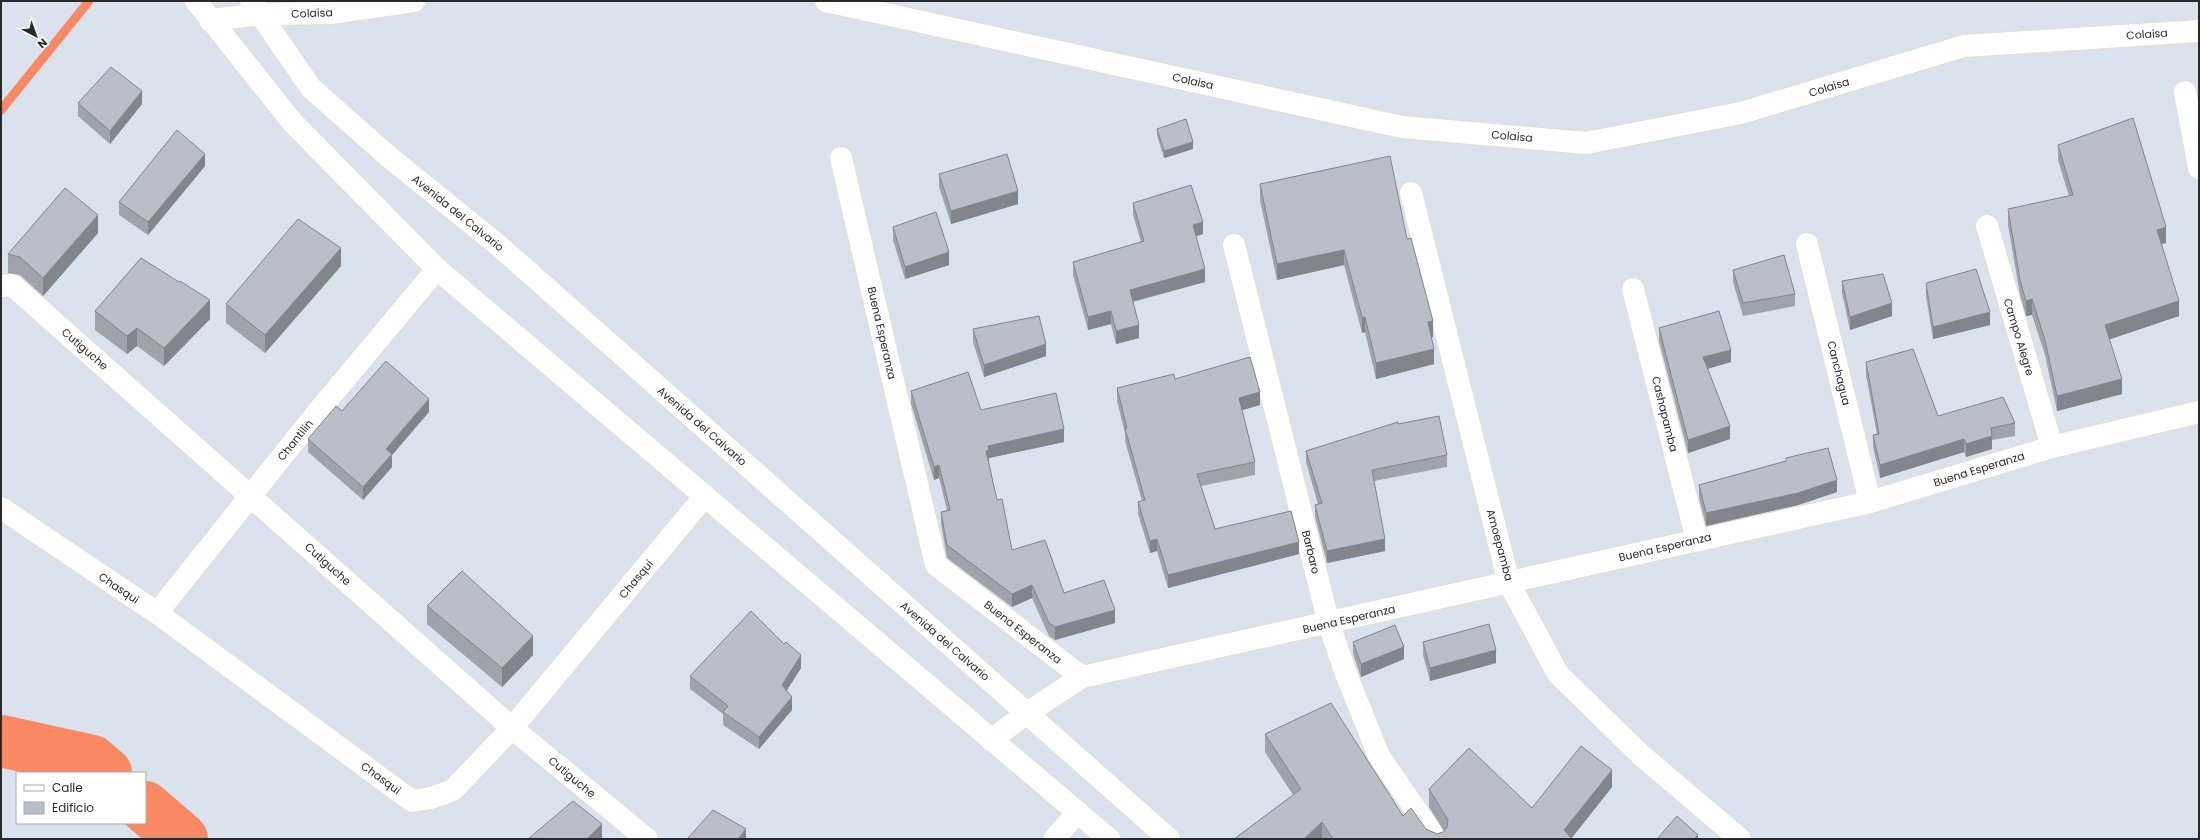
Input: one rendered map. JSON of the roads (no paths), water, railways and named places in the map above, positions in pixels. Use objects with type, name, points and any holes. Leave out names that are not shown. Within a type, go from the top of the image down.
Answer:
[{"type":"street","points":[[196,1],[293,123],[437,269],[1109,839]]},
{"type":"street","name":"Colaisa","points":[[210,20],[256,8],[331,13],[414,1]]},
{"type":"street","name":"Colaisa","points":[[826,1],[1402,127],[1586,143],[1741,114],[1964,46],[2199,31]]},
{"type":"street","name":"Avenida del Calvario","points":[[256,8],[311,88],[389,157],[498,245],[1169,839]]},
{"type":"street","points":[[2185,92],[2199,168]]},
{"type":"street","name":"Buena Esperanza","points":[[840,158],[936,565],[1082,677],[1329,624],[1696,540],[1870,502],[2052,447],[2199,412]]},
{"type":"street","name":"Amoepamba","points":[[1411,193],[1509,583],[1558,674],[1641,755],[1740,839]]},
{"type":"street","name":"Campo Alegre","points":[[1986,226],[2052,447]]},
{"type":"street","name":"Canchagua","points":[[1807,244],[1870,502]]},
{"type":"street","name":"Barbaro","points":[[1234,245],[1329,624],[1346,674],[1379,756],[1436,839]]},
{"type":"street","name":"Chantilin","points":[[157,613],[251,494],[437,269]]},
{"type":"street","name":"Cutiguche","points":[[7,286],[251,494],[512,728],[647,839]]},
{"type":"street","name":"Cashapamba","points":[[1633,289],[1696,540]]},
{"type":"street","name":"Chasqui","points":[[1,508],[157,613],[412,801],[432,798],[452,790],[512,728],[704,497]]},
{"type":"street","points":[[991,740],[1027,713],[1082,677]]},
{"type":"street","points":[[1054,839],[1078,812]]},
{"type":"waterway","points":[[1,110],[89,1]]},
{"type":"waterway","points":[[1,741],[92,761],[105,772]]},
{"type":"waterway","points":[[146,808],[182,839]]}]
